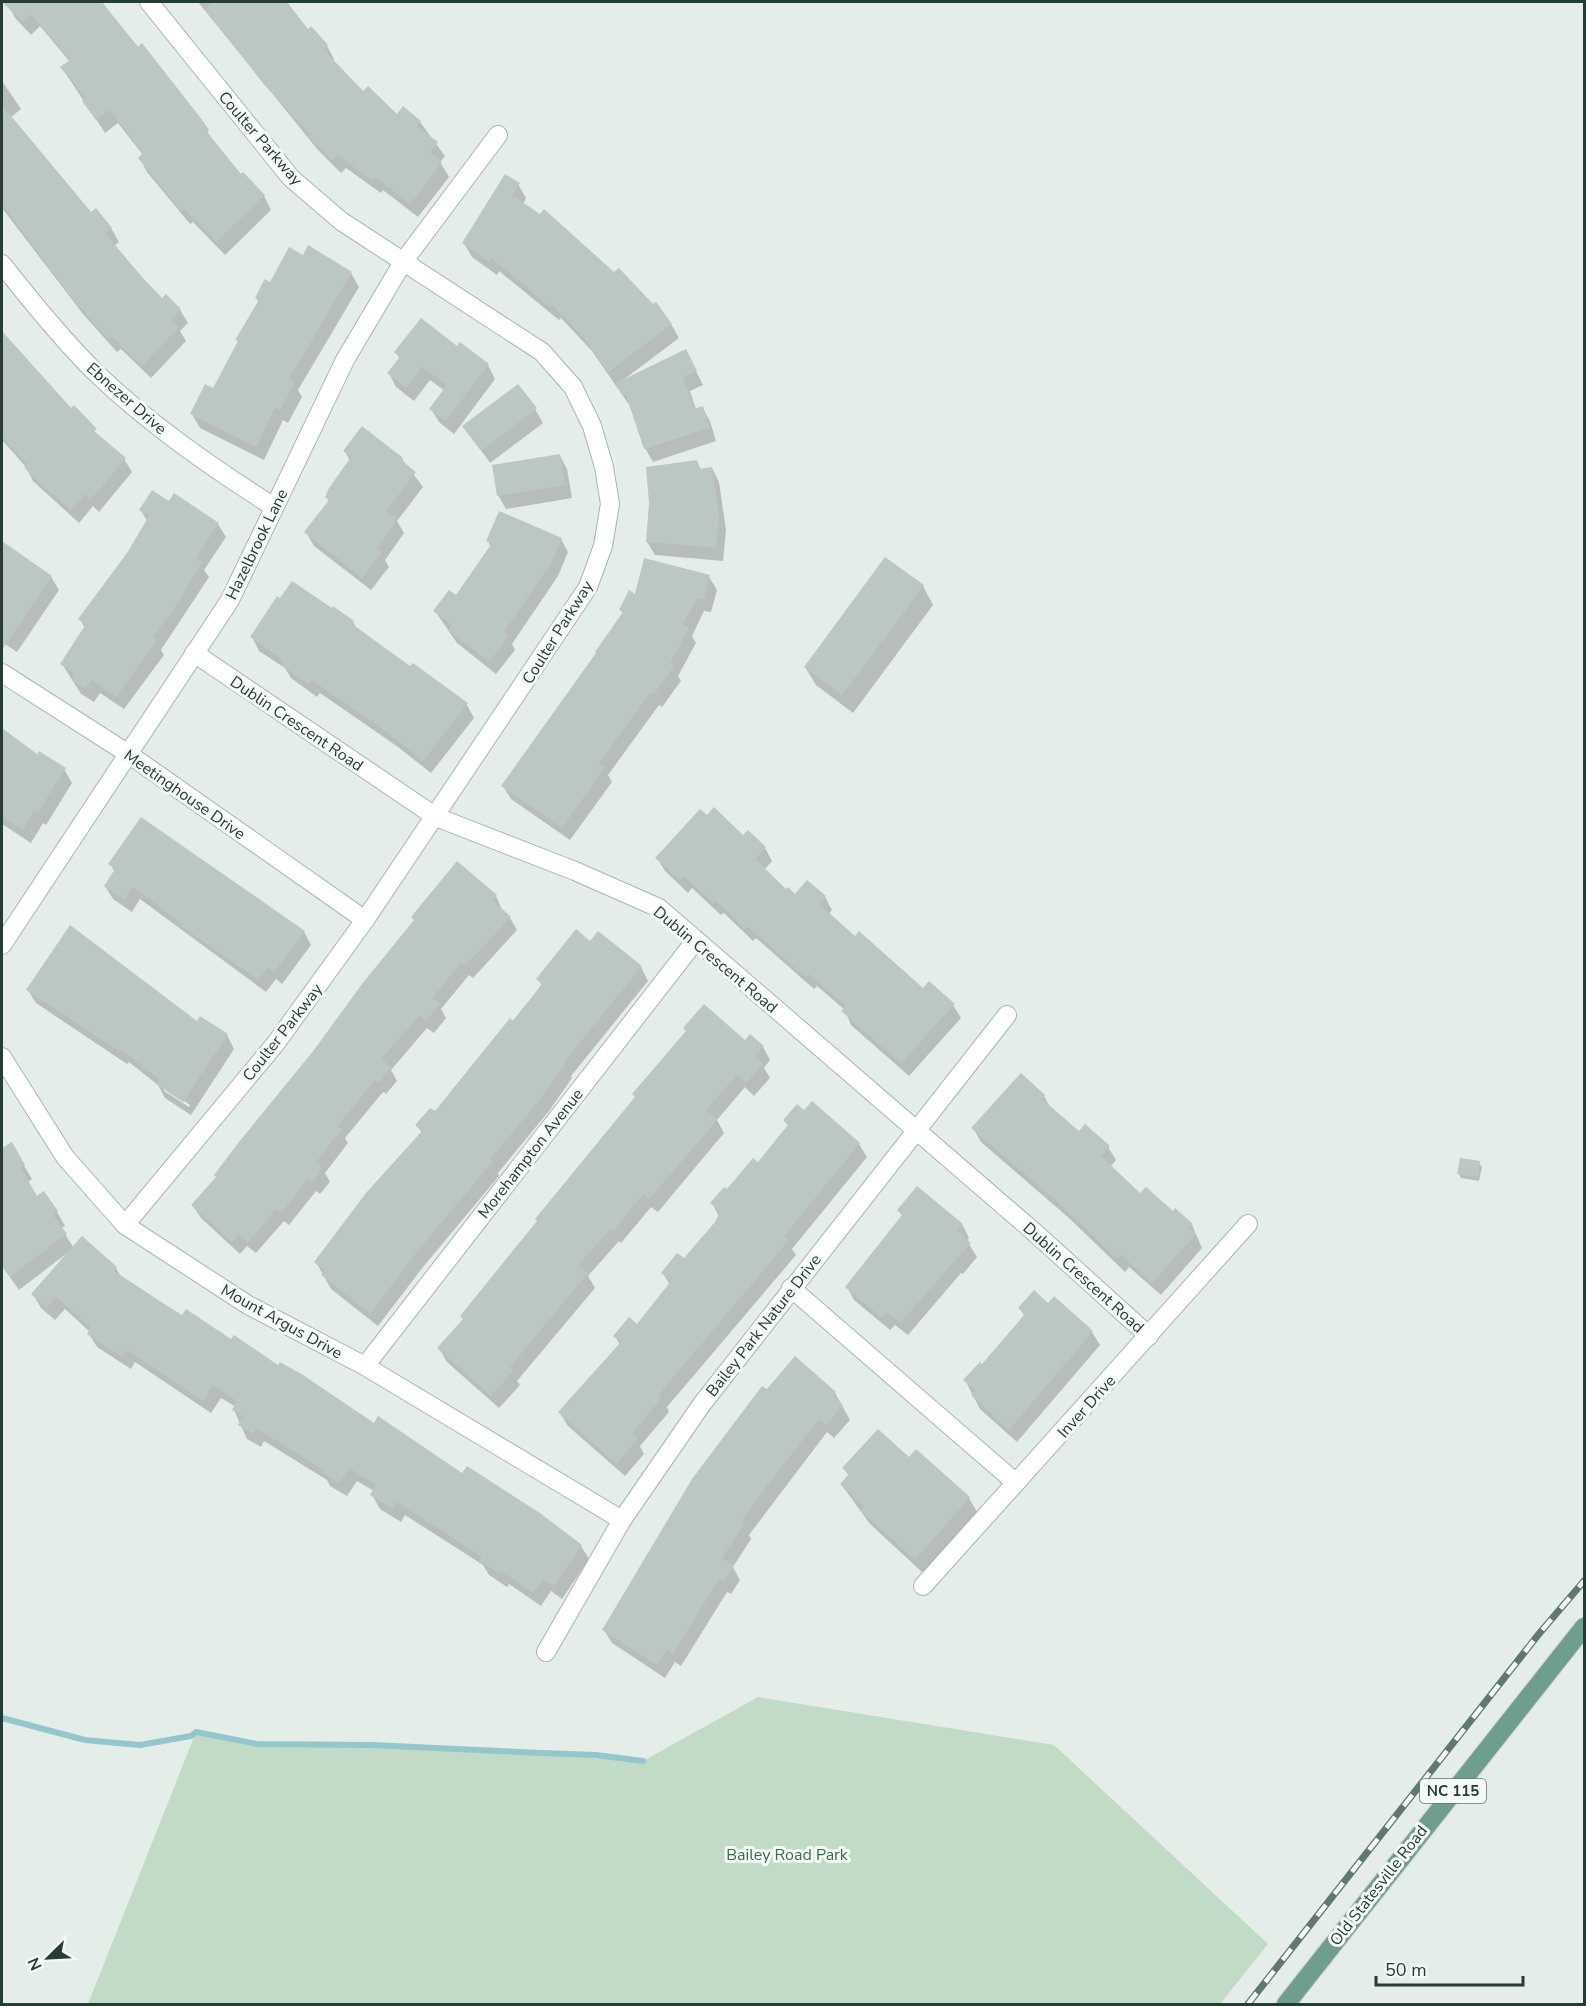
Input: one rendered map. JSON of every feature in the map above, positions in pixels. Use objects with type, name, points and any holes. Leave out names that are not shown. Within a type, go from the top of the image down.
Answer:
[{"type":"main road","name":"Old Statesville Road","points":[[1286,2004],[1584,1627]]},
{"type":"street","name":"Coulter Parkway","points":[[125,1225],[276,1043],[436,817],[588,587],[603,546],[610,504],[604,468],[592,426],[573,387],[542,352],[341,221],[291,178],[149,2]]},
{"type":"street","name":"Hazelbrook Lane","points":[[2,945],[25,914],[127,753],[230,600],[345,360],[403,262],[498,135]]},
{"type":"street","name":"Ebnezer Drive","points":[[2,264],[45,319],[95,372],[215,470],[274,507]]},
{"type":"street","name":"Dublin Crescent Road","points":[[194,653],[436,817],[558,864],[659,908],[1033,1231],[1149,1336]]},
{"type":"street","name":"Meetinghouse Drive","points":[[2,673],[127,753],[365,920]]},
{"type":"street","name":"Morehampton Avenue","points":[[365,1366],[696,940]]},
{"type":"street","name":"Bailey Park Nature Drive","points":[[546,1652],[622,1520],[702,1404],[1007,1015]]},
{"type":"street","name":"Mount Argus Drive","points":[[2,1057],[65,1157],[125,1225],[248,1305],[365,1366],[622,1520]]},
{"type":"street","name":"Inver Drive","points":[[923,1586],[1248,1224]]},
{"type":"street","points":[[791,1288],[1016,1483]]},
{"type":"green space","name":"Bailey Road Park","points":[[758,1697],[1054,1745],[1268,1944],[1220,2004],[88,2004],[196,1732],[257,1744],[372,1745],[596,1755],[643,1761]]},
{"type":"building","points":[[2,2],[102,2],[138,47],[142,43],[203,121],[209,130],[207,132],[241,174],[243,172],[265,195],[216,242],[184,209],[181,211],[138,158],[143,153],[110,110],[96,120],[82,101],[86,98],[60,67],[70,60],[31,14],[23,22]]},
{"type":"building","points":[[213,2],[287,2],[308,29],[311,26],[328,45],[323,49],[363,91],[368,86],[397,114],[403,106],[421,121],[417,126],[438,142],[430,152],[442,162],[410,204],[375,177],[372,181],[338,155],[333,160],[308,137],[310,135],[262,82],[205,9]]},
{"type":"building","points":[[2,105],[91,212],[96,208],[112,228],[105,233],[142,277],[162,298],[166,294],[181,309],[171,319],[179,327],[142,366],[112,337],[109,340],[73,300],[2,204]]},
{"type":"building","points":[[505,174],[520,183],[512,195],[540,214],[544,209],[614,272],[619,268],[653,304],[656,302],[672,324],[608,372],[583,337],[552,305],[550,307],[491,258],[489,262],[462,243]]},
{"type":"building","points":[[308,245],[352,272],[289,379],[295,382],[280,410],[275,408],[256,447],[190,414],[205,384],[213,388],[238,341],[235,340],[259,300],[255,298],[265,279],[270,282],[289,247],[303,255]]},
{"type":"building","points":[[421,318],[457,346],[460,342],[489,364],[446,421],[429,409],[447,385],[422,367],[406,388],[387,373],[400,357],[394,352]]},
{"type":"building","points":[[2,331],[71,408],[74,405],[97,429],[94,431],[126,458],[91,499],[85,494],[71,510],[39,483],[24,467],[27,464],[2,437]]},
{"type":"building","points":[[686,349],[697,371],[683,377],[694,409],[703,406],[710,428],[644,449],[626,395],[623,396],[616,383]]},
{"type":"building","points":[[518,384],[537,408],[481,451],[462,426]]},
{"type":"building","points":[[362,426],[403,458],[401,460],[416,472],[386,511],[398,519],[377,548],[382,552],[362,578],[304,532],[329,500],[325,497],[329,488],[351,457],[343,451]]},
{"type":"building","points":[[560,454],[565,485],[497,496],[492,465]]},
{"type":"building","points":[[697,460],[699,469],[712,467],[719,515],[716,548],[646,542],[649,503],[646,467]]},
{"type":"building","points":[[152,490],[169,501],[174,493],[219,523],[196,558],[202,562],[178,603],[153,637],[157,640],[116,697],[92,680],[86,689],[72,680],[75,674],[60,664],[86,624],[78,619],[127,553],[149,516],[139,510]]},
{"type":"building","points":[[499,511],[562,538],[551,563],[504,632],[509,636],[489,662],[448,630],[452,625],[433,611],[449,590],[456,595],[492,543],[486,541]]},
{"type":"building","points":[[2,541],[52,576],[2,650]]},
{"type":"building","points":[[885,557],[924,585],[842,695],[804,667]]},
{"type":"building","points":[[644,558],[710,575],[704,600],[697,598],[683,624],[689,628],[670,663],[674,666],[654,694],[651,692],[599,763],[605,767],[562,828],[501,786],[623,612],[619,610],[629,590],[635,594]]},
{"type":"building","points":[[292,581],[332,608],[333,606],[354,621],[352,624],[410,666],[413,663],[468,703],[423,761],[388,733],[312,680],[309,684],[281,665],[284,661],[250,637],[277,596],[280,598]]},
{"type":"building","points":[[2,728],[37,754],[39,751],[66,768],[38,812],[35,810],[23,830],[2,817]]},
{"type":"building","points":[[714,807],[743,835],[748,830],[766,847],[755,859],[786,889],[788,887],[795,894],[807,880],[826,896],[819,904],[855,936],[859,931],[923,988],[929,981],[955,1004],[901,1063],[841,1011],[846,1006],[809,974],[806,977],[747,926],[745,929],[715,900],[713,903],[684,876],[680,880],[655,858],[700,809],[707,815]]},
{"type":"building","points":[[141,817],[305,931],[274,972],[268,968],[258,980],[181,926],[183,924],[133,887],[124,900],[104,886],[115,869],[108,864]]},
{"type":"building","points":[[457,861],[497,895],[492,900],[511,917],[465,966],[461,963],[432,998],[440,1004],[426,1021],[419,1016],[381,1059],[391,1067],[378,1083],[375,1080],[337,1126],[342,1129],[316,1162],[323,1168],[312,1182],[308,1179],[281,1213],[276,1209],[248,1242],[239,1234],[232,1242],[191,1205],[216,1177],[214,1175],[239,1142],[314,1050],[362,984],[414,920],[411,917]]},
{"type":"building","points":[[70,925],[197,1021],[200,1016],[228,1034],[183,1102],[156,1084],[159,1079],[120,1049],[119,1051],[26,990]]},
{"type":"building","points":[[576,929],[590,941],[598,931],[642,966],[564,1062],[566,1063],[542,1097],[490,1159],[493,1161],[416,1253],[370,1314],[321,1275],[325,1271],[314,1262],[366,1193],[422,1131],[415,1125],[430,1108],[435,1111],[510,1018],[513,1021],[542,984],[536,979]]},
{"type":"building","points":[[704,1004],[745,1040],[750,1034],[764,1046],[755,1056],[763,1063],[746,1083],[737,1075],[706,1110],[717,1119],[707,1132],[649,1199],[643,1194],[613,1231],[611,1229],[578,1265],[588,1273],[510,1367],[513,1371],[491,1396],[437,1348],[463,1319],[460,1316],[537,1221],[535,1219],[635,1097],[632,1094],[686,1031],[683,1028]]},
{"type":"building","points":[[1021,1073],[1045,1095],[1042,1099],[1079,1131],[1085,1124],[1110,1146],[1101,1156],[1140,1193],[1146,1187],[1173,1211],[1175,1208],[1193,1224],[1189,1228],[1196,1234],[1152,1283],[1121,1255],[1117,1259],[1060,1204],[971,1128]]},
{"type":"building","points":[[812,1101],[860,1143],[784,1236],[789,1240],[659,1394],[662,1397],[632,1434],[638,1439],[616,1464],[558,1412],[621,1342],[613,1336],[629,1317],[637,1324],[671,1281],[661,1273],[677,1253],[684,1258],[715,1222],[720,1212],[710,1203],[724,1187],[727,1189],[753,1158],[758,1162],[788,1125],[783,1120],[797,1104],[804,1110]]},
{"type":"building","points":[[12,1142],[25,1165],[21,1168],[37,1196],[44,1191],[58,1211],[53,1215],[67,1234],[10,1277],[2,1266],[2,1148]]},
{"type":"building","points":[[1460,1158],[1480,1161],[1478,1177],[1457,1174]]},
{"type":"building","points":[[917,1186],[963,1224],[957,1230],[971,1243],[900,1323],[887,1312],[882,1318],[845,1287],[902,1215],[897,1210]]},
{"type":"building","points":[[82,1236],[117,1267],[114,1271],[169,1307],[182,1315],[186,1309],[231,1339],[234,1335],[278,1365],[280,1362],[303,1375],[374,1423],[378,1416],[462,1473],[467,1466],[540,1513],[582,1545],[554,1586],[543,1579],[533,1593],[501,1571],[499,1574],[479,1561],[482,1557],[397,1502],[393,1509],[370,1495],[376,1485],[349,1468],[339,1484],[321,1472],[323,1470],[256,1428],[253,1434],[238,1425],[243,1416],[232,1410],[237,1401],[213,1385],[203,1401],[127,1350],[122,1357],[87,1334],[91,1327],[56,1297],[47,1308],[31,1294]]},
{"type":"building","points":[[1034,1290],[1048,1303],[1054,1296],[1093,1331],[1009,1430],[971,1395],[975,1390],[963,1380],[980,1362],[982,1364],[1025,1314],[1018,1308]]},
{"type":"building","points":[[795,1356],[836,1392],[833,1396],[843,1405],[826,1425],[819,1419],[768,1484],[741,1522],[744,1524],[722,1558],[734,1566],[723,1582],[719,1579],[673,1654],[667,1649],[657,1665],[602,1630],[692,1479],[762,1386],[767,1389]]},
{"type":"building","points":[[878,1429],[909,1457],[916,1449],[970,1497],[915,1560],[860,1510],[864,1507],[840,1484],[849,1474],[842,1468]]},
{"type":"waterway","points":[[2,1718],[85,1740],[140,1745],[191,1736],[196,1732],[257,1744],[372,1745],[596,1755],[643,1761]]},
{"type":"railway","points":[[1248,2004],[1538,1635],[1584,1581]]}]
